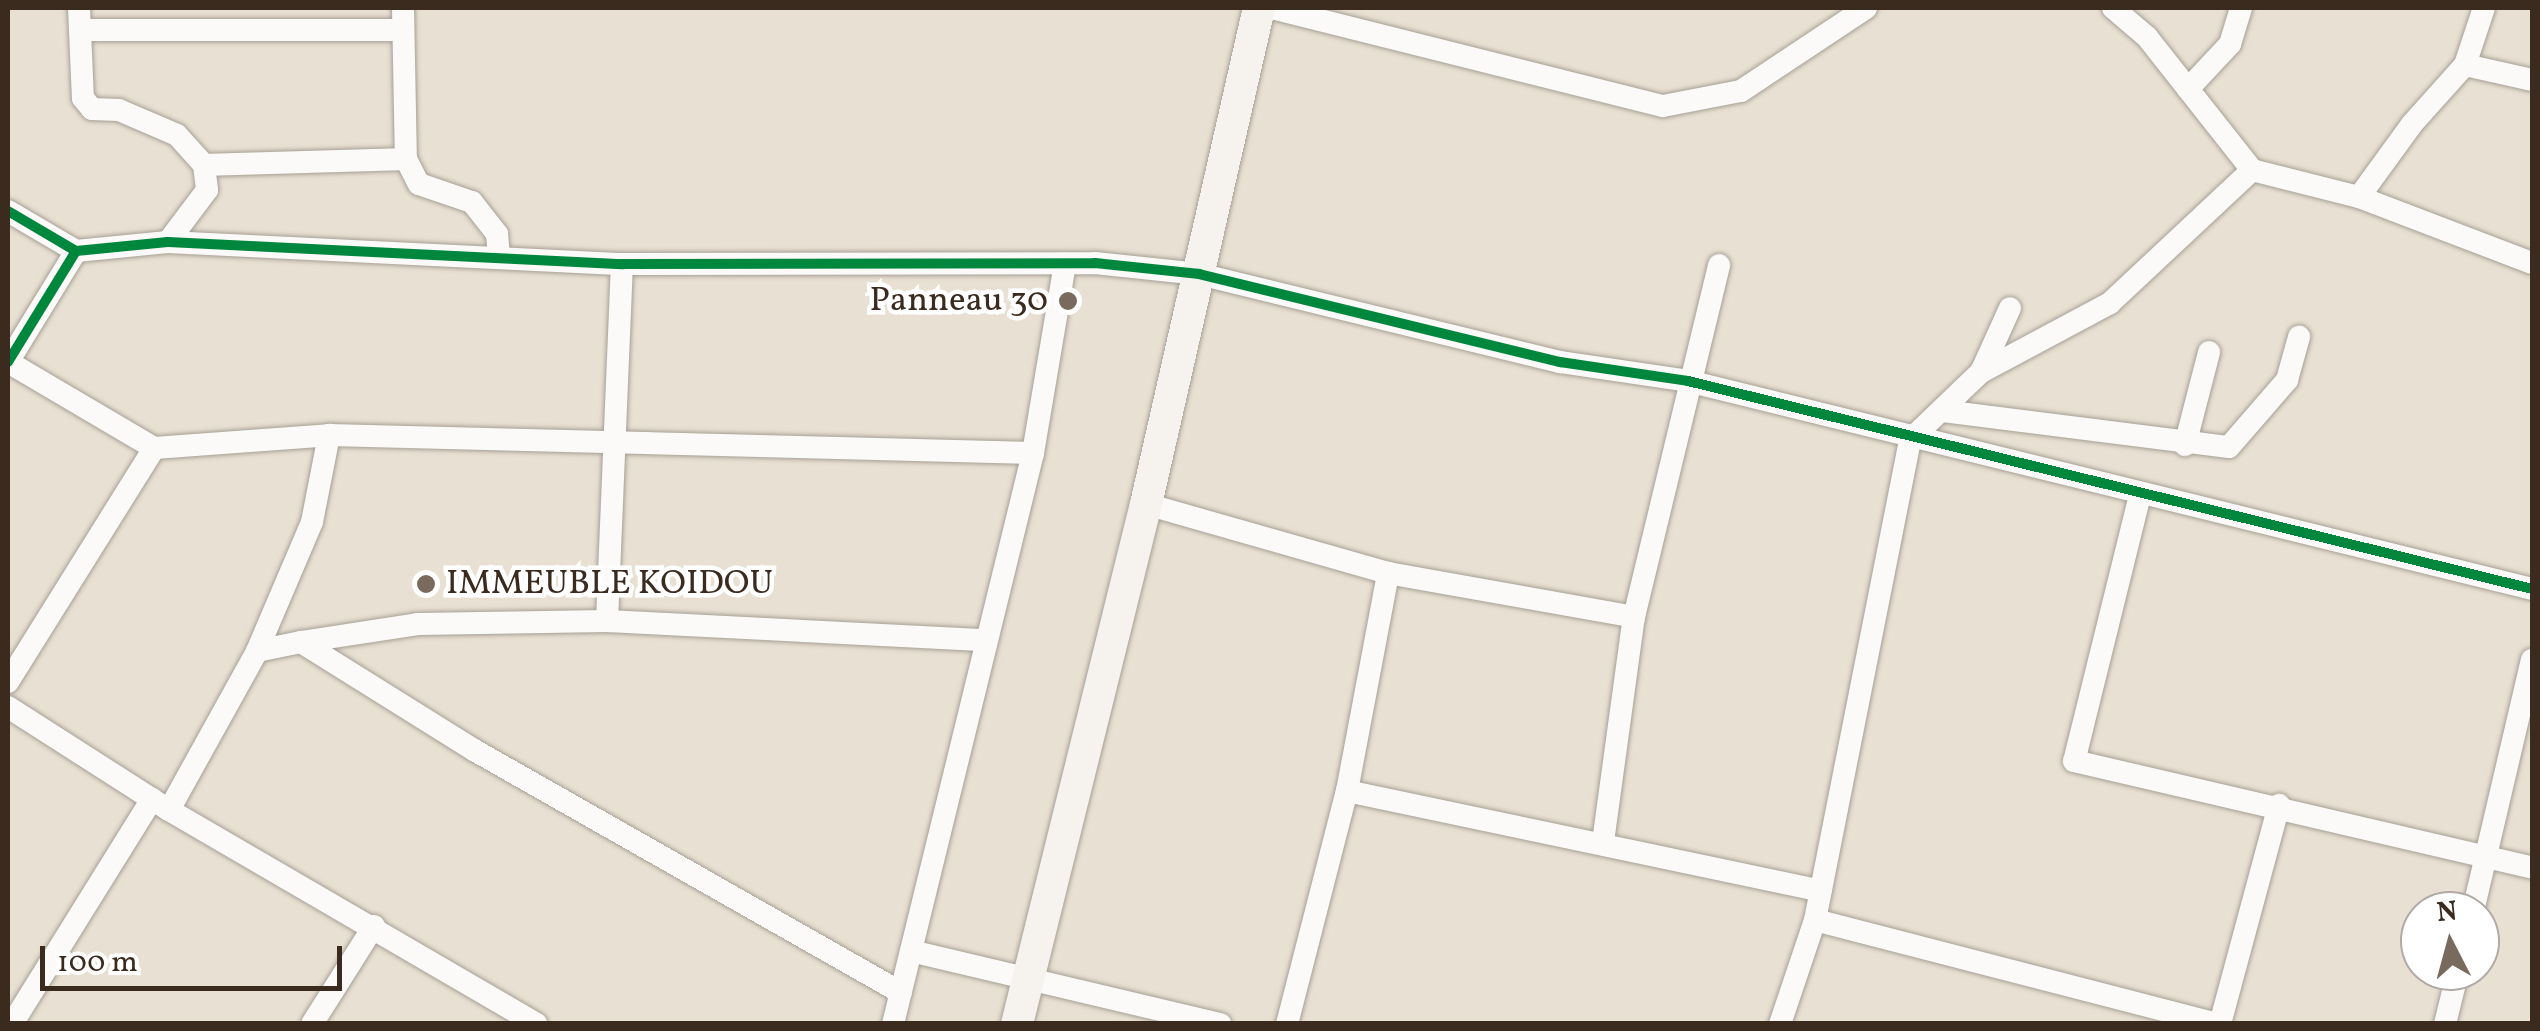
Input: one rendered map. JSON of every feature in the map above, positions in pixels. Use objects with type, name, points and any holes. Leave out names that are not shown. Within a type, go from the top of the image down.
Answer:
[{"type":"street","points":[[1017,1024],[1146,504],[1258,8]]},
{"type":"street","points":[[1272,8],[1663,106],[1741,91],[1866,8]]},
{"type":"street","points":[[2113,8],[2147,37],[2252,170],[2360,197],[2532,263]]},
{"type":"street","points":[[2188,89],[2230,44],[2241,8]]},
{"type":"street","points":[[2360,197],[2412,124],[2465,65],[2484,8]]},
{"type":"street","points":[[168,242],[207,190],[204,165],[177,135],[119,110],[92,109],[83,98],[80,18],[403,19],[406,159],[419,184],[472,202],[496,234],[499,255]]},
{"type":"street","points":[[2465,65],[2532,80]]},
{"type":"street","points":[[204,165],[406,159]]},
{"type":"street","points":[[1780,1024],[1815,920],[1910,440],[1981,372],[2110,303],[2252,170]]},
{"type":"street","points":[[8,211],[76,251],[168,242],[499,255],[622,264],[1065,264],[1198,274],[1560,362],[1686,381],[1910,440],[2532,588]]},
{"type":"street","points":[[76,251],[8,362],[154,448],[329,434],[1033,453]]},
{"type":"street","points":[[607,621],[622,264]]},
{"type":"street","points":[[892,1024],[1033,453],[1065,264]]},
{"type":"street","points":[[1602,842],[1634,617],[1686,381],[1719,264]]},
{"type":"street","points":[[1981,372],[2010,308]]},
{"type":"street","points":[[1943,411],[2220,448],[2239,441],[2286,380],[2299,337]]},
{"type":"street","points":[[2185,445],[2209,352]]},
{"type":"street","points":[[12,1024],[257,651],[312,522],[329,434]]},
{"type":"street","points":[[8,682],[154,448]]},
{"type":"street","points":[[2140,496],[2072,758],[2532,868]]},
{"type":"street","points":[[1146,504],[1388,573],[1634,617]]},
{"type":"street","points":[[1287,1024],[1347,791],[1388,573]]},
{"type":"street","points":[[257,651],[418,624],[607,621],[986,640]]},
{"type":"street","points":[[301,642],[474,750],[901,992]]},
{"type":"street","points":[[2477,891],[2532,660]]},
{"type":"street","points":[[8,707],[160,804],[536,1024]]},
{"type":"street","points":[[1347,791],[1821,891]]},
{"type":"street","points":[[1815,920],[2218,1024],[2279,805]]},
{"type":"street","points":[[312,1024],[374,926]]},
{"type":"street","points":[[910,951],[1027,982],[1221,1024]]},
{"type":"street","points":[[2445,1024],[2453,991]]},
{"type":"cycle path","points":[[8,211],[76,251],[168,242],[622,264],[1095,263],[1199,274],[1560,362],[1688,381],[2532,589]]},
{"type":"cycle path","points":[[8,362],[76,251]]},
{"type":"place","name":"Panneau 30","points":[[1068,301]]},
{"type":"place","name":"IMMEUBLE KOIDOU","points":[[426,584]]}]
